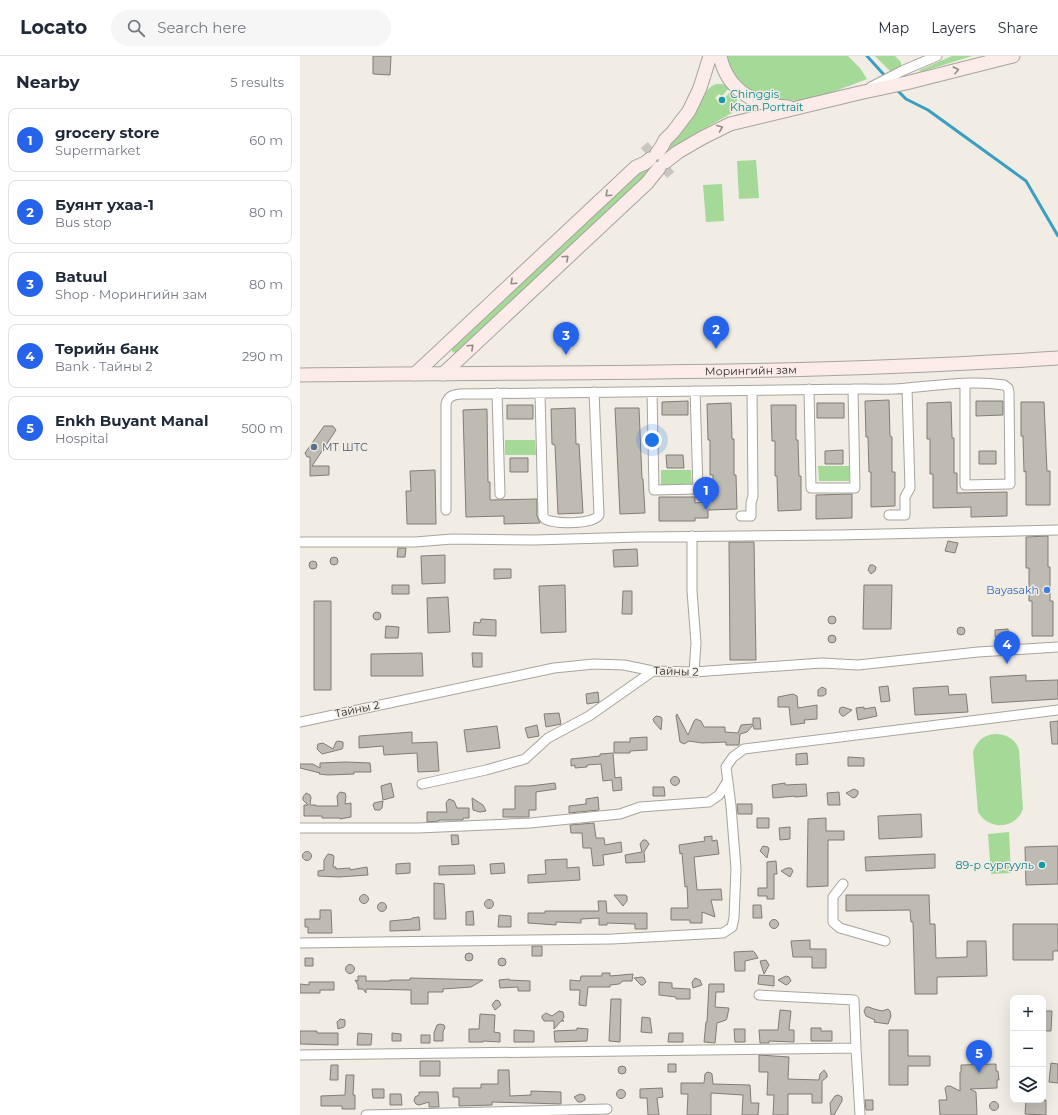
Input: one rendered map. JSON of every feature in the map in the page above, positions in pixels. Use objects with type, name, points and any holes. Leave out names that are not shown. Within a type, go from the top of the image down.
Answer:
[{"type":"street","points":[[443,374],[647,183],[658,178],[658,160],[662,146],[665,140],[689,111],[700,88],[710,56]]},
{"type":"street","points":[[720,56],[727,75],[736,87],[748,97],[761,103],[776,106],[806,107]]},
{"type":"street","points":[[415,374],[636,167],[640,158],[658,160],[686,148],[714,131],[730,124],[806,107],[878,87],[903,77],[936,56]]},
{"type":"street","points":[[903,77],[1013,56]]},
{"type":"street","name":"Морингийн зам","points":[[300,375],[806,369],[980,363],[1058,358]]},
{"type":"street","points":[[446,510],[445,410],[447,399],[460,394],[809,389],[853,390],[965,384],[998,384],[1004,385],[1008,388],[1009,392],[1010,484],[965,484],[965,384]]},
{"type":"street","points":[[889,515],[905,515],[905,497],[910,488],[907,388]]},
{"type":"street","points":[[809,389],[811,488],[855,488],[853,390]]},
{"type":"street","points":[[741,516],[751,516],[751,503],[753,496],[752,390]]},
{"type":"street","points":[[652,392],[654,490],[661,490],[698,489],[695,391]]},
{"type":"street","points":[[540,393],[542,516],[549,522],[576,522],[592,520],[597,518],[599,515],[594,392]]},
{"type":"street","points":[[497,393],[500,494]]},
{"type":"street","points":[[300,542],[415,542],[452,539],[534,540],[1058,530]]},
{"type":"street","points":[[692,536],[692,591],[696,643],[694,672]]},
{"type":"street","name":"Тайны 2","points":[[300,722],[554,668],[594,664],[624,665],[653,671],[694,672],[822,663],[858,665],[978,652],[1058,648]]},
{"type":"street","points":[[422,784],[486,770],[525,759],[548,738],[589,716],[653,671]]},
{"type":"street","points":[[300,943],[612,939],[723,933],[732,927],[734,918],[736,869],[726,767],[733,757],[744,749],[1058,710]]},
{"type":"street","points":[[300,828],[418,828],[530,823],[620,814],[640,807],[709,802],[719,795],[728,782]]},
{"type":"street","points":[[842,884],[833,898],[833,922],[840,928],[884,941]]},
{"type":"street","points":[[759,995],[854,1000],[860,1115]]},
{"type":"street","points":[[300,1055],[856,1048]]},
{"type":"street","points":[[366,1115],[607,1109]]},
{"type":"green space","points":[[725,56],[848,56],[860,68],[867,79],[837,90],[805,99],[789,101],[773,100],[758,96],[736,80]]},
{"type":"green space","points":[[875,56],[895,56],[901,62],[901,66],[891,72]]},
{"type":"green space","points":[[952,56],[972,56],[921,72],[919,71],[920,70]]},
{"type":"green space","points":[[717,84],[730,87],[722,96],[719,94],[715,98],[723,105],[727,101],[725,98],[732,89],[736,95],[737,105],[732,113],[689,137],[664,158],[660,154],[678,136],[688,123],[707,91]]},
{"type":"green space","points":[[756,160],[759,198],[739,199],[737,161]]},
{"type":"green space","points":[[651,161],[655,167],[456,353],[452,352],[452,347]]},
{"type":"green space","points":[[722,184],[724,221],[706,222],[703,185]]},
{"type":"green space","points":[[505,440],[535,440],[536,455],[505,455]]},
{"type":"green space","points":[[818,466],[849,466],[849,481],[819,481]]},
{"type":"green space","points":[[661,470],[691,470],[692,485],[661,485]]},
{"type":"green space","points":[[995,734],[1003,735],[1013,740],[1018,746],[1019,750],[1023,809],[1020,816],[1015,821],[1002,825],[995,825],[989,822],[978,812],[973,752],[981,739]]},
{"type":"green space","points":[[1009,832],[1011,873],[991,874],[988,834]]},
{"type":"building","points":[[373,56],[391,56],[390,75],[373,74]]},
{"type":"building","points":[[889,400],[890,436],[892,437],[892,472],[895,472],[895,506],[871,507],[871,472],[869,472],[868,437],[866,437],[865,401]]},
{"type":"building","points":[[688,401],[688,415],[662,415],[662,402]]},
{"type":"building","points":[[976,401],[1003,401],[1003,415],[976,416]]},
{"type":"building","points":[[951,402],[952,438],[954,438],[954,473],[957,473],[957,493],[1007,492],[1007,516],[971,517],[971,507],[933,508],[933,474],[930,474],[930,439],[927,439],[927,403]]},
{"type":"building","points":[[1021,402],[1044,402],[1047,471],[1050,471],[1050,505],[1026,505],[1026,471],[1024,472],[1023,436],[1021,436]]},
{"type":"building","points":[[731,403],[737,509],[708,510],[708,518],[695,518],[695,521],[659,521],[659,497],[695,497],[695,503],[713,501],[713,475],[710,475],[710,440],[708,440],[707,404]]},
{"type":"building","points":[[817,403],[844,403],[844,418],[817,418]]},
{"type":"building","points":[[507,405],[533,405],[533,419],[507,419]]},
{"type":"building","points":[[771,405],[796,405],[796,440],[798,440],[799,476],[801,476],[801,510],[778,511],[777,476],[775,476],[775,441],[772,441]]},
{"type":"building","points":[[575,408],[576,444],[579,444],[583,513],[558,514],[555,445],[552,444],[551,409]]},
{"type":"building","points":[[615,408],[639,408],[645,513],[620,514]]},
{"type":"building","points":[[487,409],[488,482],[490,482],[490,500],[537,499],[537,516],[540,523],[504,524],[504,516],[466,517],[463,410]]},
{"type":"building","points":[[324,426],[333,426],[336,430],[312,466],[329,466],[329,475],[310,476],[310,457],[307,457],[305,453]]},
{"type":"building","points":[[843,450],[843,464],[825,464],[825,451]]},
{"type":"building","points":[[979,451],[996,451],[996,464],[979,464]]},
{"type":"building","points":[[666,455],[683,455],[684,468],[667,468]]},
{"type":"building","points":[[510,458],[528,458],[528,472],[510,472]]},
{"type":"building","points":[[435,470],[436,524],[407,524],[406,491],[411,491],[410,471]]},
{"type":"building","points":[[852,494],[852,518],[816,519],[816,495]]},
{"type":"building","points":[[1048,536],[1050,601],[1053,601],[1053,636],[1032,636],[1032,601],[1029,601],[1029,568],[1026,568],[1026,537]]},
{"type":"building","points":[[948,541],[958,543],[955,553],[945,551]]},
{"type":"building","points":[[729,542],[754,542],[756,660],[730,660]]},
{"type":"building","points":[[398,548],[406,548],[405,557],[397,557]]},
{"type":"building","points":[[637,549],[638,566],[614,567],[613,550]]},
{"type":"building","points":[[445,555],[445,583],[422,584],[421,556]]},
{"type":"building","points":[[332,557],[336,557],[338,561],[336,565],[332,565],[330,563],[330,559]]},
{"type":"building","points":[[311,561],[315,561],[317,565],[315,569],[311,569],[309,567],[309,563]]},
{"type":"building","points":[[870,565],[876,567],[875,571],[871,574],[868,570]]},
{"type":"building","points":[[494,569],[511,569],[511,578],[494,579]]},
{"type":"building","points":[[392,585],[409,585],[409,594],[392,594]]},
{"type":"building","points":[[565,585],[566,632],[541,633],[539,586]]},
{"type":"building","points":[[864,585],[892,585],[891,629],[863,629]]},
{"type":"building","points":[[623,591],[632,591],[632,614],[622,614]]},
{"type":"building","points":[[448,597],[450,632],[428,633],[427,598]]},
{"type":"building","points":[[314,601],[331,601],[331,690],[314,690]]},
{"type":"building","points":[[375,612],[379,612],[381,616],[379,620],[375,620],[373,618],[373,614]]},
{"type":"building","points":[[830,616],[834,616],[836,620],[834,624],[830,624],[828,622],[828,618]]},
{"type":"building","points":[[481,619],[496,620],[496,636],[473,635],[474,622],[480,623]]},
{"type":"building","points":[[386,626],[399,627],[398,638],[385,638]]},
{"type":"building","points":[[959,627],[963,627],[965,631],[963,635],[959,635],[957,633],[957,629]]},
{"type":"building","points":[[1008,629],[1009,637],[995,637],[995,630]]},
{"type":"building","points":[[830,635],[834,635],[836,639],[834,643],[830,643],[828,641],[828,637]]},
{"type":"building","points":[[422,653],[423,676],[371,676],[371,654]]},
{"type":"building","points":[[472,653],[482,653],[482,667],[473,667]]},
{"type":"building","points":[[1026,675],[1026,681],[1058,680],[1058,699],[992,703],[990,677]]},
{"type":"building","points":[[888,686],[890,701],[881,702],[879,687]]},
{"type":"building","points":[[948,686],[949,695],[966,694],[968,712],[915,715],[913,688]]},
{"type":"building","points":[[822,687],[826,689],[826,694],[823,696],[818,696],[818,690]]},
{"type":"building","points":[[598,692],[599,702],[587,704],[586,694]]},
{"type":"building","points":[[793,694],[797,696],[798,708],[817,705],[817,719],[804,720],[805,723],[791,725],[789,707],[778,707],[778,697]]},
{"type":"building","points":[[843,707],[852,710],[842,716],[839,712],[840,708]]},
{"type":"building","points":[[864,707],[864,709],[875,707],[877,716],[858,720],[856,708]]},
{"type":"building","points":[[559,713],[561,724],[546,727],[544,714]]},
{"type":"building","points":[[677,714],[688,735],[696,719],[701,721],[704,727],[725,727],[725,732],[738,733],[741,725],[753,724],[753,718],[760,718],[761,729],[754,729],[753,725],[747,732],[740,734],[739,745],[726,745],[726,742],[702,743],[689,741],[684,744],[680,742]]},
{"type":"building","points":[[656,716],[661,717],[662,719],[661,730],[654,722],[653,719]]},
{"type":"building","points":[[1058,721],[1058,744],[1052,744],[1050,722]]},
{"type":"building","points":[[537,725],[539,736],[528,738],[525,728]]},
{"type":"building","points":[[497,726],[500,748],[467,752],[464,730]]},
{"type":"building","points":[[412,732],[412,743],[437,742],[439,771],[418,772],[417,753],[384,755],[383,746],[359,748],[359,736]]},
{"type":"building","points":[[647,737],[647,750],[630,751],[630,753],[614,753],[614,742],[630,742],[630,738]]},
{"type":"building","points":[[338,741],[343,742],[342,749],[322,754],[317,749],[318,744],[323,743],[333,749]]},
{"type":"building","points":[[613,753],[615,778],[621,777],[622,790],[613,791],[612,780],[603,781],[601,764],[575,768],[575,765],[571,766],[571,759]]},
{"type":"building","points":[[807,753],[808,764],[796,765],[796,754]]},
{"type":"building","points":[[848,757],[864,758],[864,766],[848,766]]},
{"type":"building","points":[[320,763],[370,763],[371,772],[328,775],[319,774],[320,773],[300,768],[300,764],[313,764],[320,768]]},
{"type":"building","points":[[673,777],[677,777],[679,781],[677,785],[673,785],[671,783],[671,779]]},
{"type":"building","points":[[391,783],[394,797],[383,800],[381,786]]},
{"type":"building","points":[[555,783],[556,789],[536,792],[536,810],[529,810],[529,817],[503,817],[503,809],[515,809],[515,786]]},
{"type":"building","points":[[785,783],[785,785],[806,784],[807,796],[773,798],[772,785]]},
{"type":"building","points":[[653,787],[664,787],[665,796],[653,796]]},
{"type":"building","points":[[854,789],[858,791],[858,794],[853,798],[846,793]]},
{"type":"building","points":[[340,792],[345,793],[345,804],[351,803],[351,817],[340,819],[322,818],[322,816],[304,816],[304,805],[308,805],[303,800],[306,793],[311,797],[310,805],[338,806],[337,796]]},
{"type":"building","points":[[839,792],[840,805],[828,805],[827,793]]},
{"type":"building","points":[[598,797],[599,810],[569,813],[569,806],[586,804],[586,799]]},
{"type":"building","points":[[472,798],[483,805],[486,811],[480,812],[473,810]]},
{"type":"building","points":[[449,799],[454,801],[457,808],[469,808],[469,818],[463,818],[463,820],[439,820],[427,822],[427,812],[447,812],[446,803]]},
{"type":"building","points":[[383,801],[382,808],[380,810],[375,810],[373,805],[374,803]]},
{"type":"building","points":[[737,804],[752,804],[752,814],[738,814]]},
{"type":"building","points":[[921,814],[922,837],[879,839],[878,816]]},
{"type":"building","points":[[757,818],[769,818],[769,828],[757,828]]},
{"type":"building","points":[[826,818],[826,831],[844,831],[844,840],[828,840],[828,886],[807,887],[808,819]]},
{"type":"building","points":[[594,823],[596,838],[604,838],[605,845],[621,842],[622,852],[603,855],[604,865],[593,866],[591,848],[583,848],[582,833],[571,833],[570,825]]},
{"type":"building","points":[[790,827],[790,839],[780,840],[779,828]]},
{"type":"building","points":[[451,835],[458,835],[459,844],[452,845]]},
{"type":"building","points":[[712,836],[712,841],[717,840],[719,854],[694,857],[697,890],[721,889],[722,900],[711,900],[715,917],[702,912],[702,923],[690,923],[690,920],[671,920],[671,908],[688,908],[687,886],[685,887],[682,853],[680,854],[679,845],[705,841],[704,837]]},
{"type":"building","points":[[643,840],[646,840],[649,844],[644,852],[645,862],[626,863],[625,855],[642,852],[640,844]]},
{"type":"building","points":[[763,846],[768,847],[769,849],[767,858],[760,851]]},
{"type":"building","name":"89-р сургууль","points":[[1058,846],[1058,884],[1026,885],[1025,847]]},
{"type":"building","points":[[305,852],[309,852],[311,856],[309,860],[305,860],[303,858],[303,854]]},
{"type":"building","points":[[328,854],[333,855],[333,867],[336,867],[336,869],[350,868],[350,870],[367,867],[368,875],[339,877],[318,876],[318,871],[324,870],[324,860]]},
{"type":"building","points":[[935,854],[935,868],[866,871],[865,857]]},
{"type":"building","points":[[567,859],[567,868],[579,867],[580,880],[528,883],[528,875],[546,874],[545,860]]},
{"type":"building","points":[[776,861],[777,874],[774,874],[774,899],[767,899],[767,896],[758,896],[758,888],[767,888],[767,862]]},
{"type":"building","points":[[410,863],[410,873],[396,874],[396,864]]},
{"type":"building","points":[[504,863],[505,873],[491,874],[490,864]]},
{"type":"building","points":[[474,865],[475,874],[439,875],[439,866]]},
{"type":"building","points":[[791,868],[793,871],[790,877],[781,871]]},
{"type":"building","points":[[434,883],[444,884],[446,919],[434,919]]},
{"type":"building","points":[[362,895],[366,895],[368,899],[366,903],[362,903],[360,901],[360,897]]},
{"type":"building","points":[[614,895],[625,895],[627,896],[627,901],[623,906]]},
{"type":"building","points":[[846,895],[929,895],[930,924],[935,924],[936,958],[967,957],[967,941],[986,941],[987,976],[937,977],[937,994],[915,994],[913,922],[911,922],[910,910],[846,911]]},
{"type":"building","points":[[487,900],[491,900],[493,904],[491,908],[487,908],[485,906],[485,902]]},
{"type":"building","points":[[598,901],[606,901],[607,913],[647,913],[647,929],[635,929],[635,924],[607,923],[607,925],[599,925],[599,918],[581,919],[581,923],[556,922],[556,925],[528,923],[528,913],[545,913],[545,911],[599,911]]},
{"type":"building","points":[[380,903],[384,903],[386,907],[384,911],[380,911],[378,909],[378,905]]},
{"type":"building","points":[[753,905],[761,905],[762,918],[753,918]]},
{"type":"building","points":[[320,910],[331,910],[332,933],[308,933],[308,927],[305,927],[305,919],[320,919]]},
{"type":"building","points":[[473,911],[474,925],[466,925],[466,912]]},
{"type":"building","points":[[499,915],[511,916],[511,927],[498,927]]},
{"type":"building","points":[[419,917],[420,930],[390,931],[390,921]]},
{"type":"building","points":[[772,920],[776,920],[778,924],[776,928],[772,928],[770,926],[770,922]]},
{"type":"building","points":[[1013,924],[1058,924],[1058,951],[1053,951],[1053,960],[1013,960]]},
{"type":"building","points":[[810,940],[810,949],[826,949],[826,968],[812,968],[812,957],[793,957],[791,941]]},
{"type":"building","points":[[532,946],[542,946],[542,956],[532,956]]},
{"type":"building","points":[[753,951],[758,958],[745,961],[745,971],[735,971],[734,952]]},
{"type":"building","points":[[467,953],[471,953],[473,957],[471,961],[467,961],[465,959],[465,955]]},
{"type":"building","points":[[305,958],[313,958],[313,966],[305,966]]},
{"type":"building","points":[[500,958],[504,958],[506,962],[504,966],[500,966],[498,964],[498,960]]},
{"type":"building","points":[[766,960],[769,965],[764,974],[760,961]]},
{"type":"building","points":[[348,965],[352,965],[354,969],[352,973],[348,973],[346,971],[346,967]]},
{"type":"building","points":[[602,973],[610,973],[610,976],[633,974],[632,981],[623,981],[619,984],[610,985],[610,987],[588,987],[586,1006],[579,1005],[580,990],[570,990],[570,980],[580,981],[581,976],[602,976]]},
{"type":"building","points":[[759,975],[774,976],[774,986],[758,984]]},
{"type":"building","points":[[358,976],[366,976],[366,981],[410,980],[410,978],[483,980],[471,987],[443,989],[443,992],[428,992],[428,1004],[411,1004],[411,990],[366,989],[366,993],[363,989],[358,989],[358,985],[355,980],[358,981]]},
{"type":"building","points":[[786,976],[789,977],[791,981],[786,985],[778,980]]},
{"type":"building","points":[[642,977],[646,982],[643,985],[641,985],[634,978]]},
{"type":"building","points":[[695,978],[700,980],[702,985],[693,988],[692,982]]},
{"type":"building","points":[[509,979],[530,981],[530,991],[518,991],[518,987],[500,988],[499,980]]},
{"type":"building","points":[[309,982],[334,982],[334,990],[320,990],[320,993],[300,993],[300,984],[309,985]]},
{"type":"building","points":[[659,982],[672,983],[672,988],[690,989],[690,999],[676,999],[676,997],[659,995]]},
{"type":"building","points":[[709,984],[724,984],[724,992],[716,992],[715,1007],[729,1008],[726,1020],[717,1023],[715,1043],[704,1042],[707,1022]]},
{"type":"building","points":[[611,999],[621,999],[620,1042],[609,1041]]},
{"type":"building","points":[[496,1000],[499,1001],[501,1005],[495,1010],[492,1005]]},
{"type":"building","points":[[866,1007],[882,1011],[888,1009],[891,1016],[888,1024],[874,1022],[875,1020],[866,1016],[864,1011]]},
{"type":"building","points":[[780,1010],[791,1011],[789,1030],[794,1030],[794,1042],[769,1041],[769,1043],[760,1043],[759,1030],[778,1030]]},
{"type":"building","points":[[559,1011],[563,1012],[564,1017],[562,1020],[564,1021],[561,1021],[554,1029],[554,1021],[544,1021],[542,1016],[546,1013],[552,1016]]},
{"type":"building","points":[[1046,1011],[1052,1011],[1051,1031],[1046,1031]]},
{"type":"building","points":[[480,1014],[495,1015],[494,1032],[500,1033],[500,1042],[469,1042],[469,1029],[479,1029]]},
{"type":"building","points":[[642,1017],[650,1018],[652,1033],[641,1032]]},
{"type":"building","points":[[340,1019],[345,1020],[345,1025],[344,1027],[338,1029],[337,1022]]},
{"type":"building","points":[[437,1025],[444,1025],[445,1027],[443,1032],[443,1041],[434,1041],[434,1033]]},
{"type":"building","points":[[577,1028],[588,1029],[587,1041],[555,1042],[554,1031],[577,1030]]},
{"type":"building","points":[[811,1028],[821,1028],[821,1031],[832,1031],[832,1041],[811,1041]]},
{"type":"building","points":[[734,1029],[745,1029],[745,1042],[735,1042]]},
{"type":"building","points":[[514,1030],[534,1031],[534,1042],[514,1042]]},
{"type":"building","points":[[889,1030],[908,1030],[908,1056],[930,1056],[930,1066],[908,1066],[908,1085],[889,1085]]},
{"type":"building","points":[[300,1031],[338,1033],[338,1045],[300,1044]]},
{"type":"building","points":[[358,1033],[372,1034],[371,1045],[357,1045]]},
{"type":"building","points":[[392,1033],[401,1034],[401,1041],[392,1041]]},
{"type":"building","points":[[669,1033],[683,1033],[683,1042],[668,1042]]},
{"type":"building","points":[[421,1035],[430,1035],[430,1043],[421,1043]]},
{"type":"building","points":[[759,1055],[789,1057],[788,1079],[819,1080],[820,1074],[824,1070],[827,1077],[822,1081],[822,1103],[812,1103],[812,1094],[788,1094],[788,1115],[773,1115],[774,1095],[767,1095],[768,1072],[759,1072]]},
{"type":"building","points":[[420,1061],[440,1061],[440,1076],[420,1076]]},
{"type":"building","points":[[1051,1063],[1058,1064],[1058,1083],[1049,1082]]},
{"type":"building","points":[[668,1064],[676,1064],[676,1072],[668,1072]]},
{"type":"building","points":[[996,1064],[996,1071],[998,1071],[999,1080],[997,1080],[997,1088],[970,1089],[976,1092],[977,1115],[940,1115],[939,1100],[947,1100],[945,1088],[950,1086],[960,1091],[961,1065]]},
{"type":"building","points":[[331,1065],[338,1065],[338,1080],[330,1080]]},
{"type":"building","points":[[620,1066],[624,1066],[626,1070],[624,1074],[620,1074],[618,1072],[618,1068]]},
{"type":"building","points":[[498,1070],[509,1070],[510,1096],[531,1095],[531,1091],[561,1092],[561,1104],[492,1102],[492,1105],[459,1106],[459,1097],[453,1097],[453,1088],[481,1088],[481,1084],[498,1084]]},
{"type":"building","points":[[707,1072],[712,1074],[713,1084],[750,1085],[751,1103],[759,1103],[758,1115],[742,1115],[743,1095],[711,1093],[711,1115],[687,1115],[688,1094],[681,1094],[681,1083],[704,1083],[705,1074]]},
{"type":"building","points":[[346,1075],[354,1075],[353,1095],[355,1095],[355,1109],[342,1109],[342,1106],[321,1106],[321,1096],[345,1095]]},
{"type":"building","points":[[662,1088],[663,1097],[657,1098],[659,1115],[648,1115],[647,1098],[640,1098],[640,1089]]},
{"type":"building","points":[[372,1089],[384,1089],[384,1098],[373,1098]]},
{"type":"building","points":[[619,1090],[623,1090],[625,1094],[623,1098],[619,1098],[617,1096],[617,1092]]},
{"type":"building","points":[[419,1092],[438,1092],[439,1107],[429,1107],[429,1102],[419,1105],[416,1104],[414,1101],[415,1097],[419,1095]]},
{"type":"building","points":[[390,1094],[401,1094],[402,1105],[390,1105]]},
{"type":"building","points":[[580,1094],[584,1095],[585,1100],[578,1102],[574,1097]]},
{"type":"building","points":[[838,1095],[842,1097],[842,1101],[834,1115],[831,1115],[830,1103],[835,1096]]},
{"type":"building","points":[[865,1100],[873,1100],[873,1110],[866,1110]]},
{"type":"building","points":[[992,1102],[996,1102],[998,1106],[996,1110],[992,1110],[990,1108],[990,1104]]},
{"type":"building","points":[[1026,1103],[1046,1103],[1046,1115],[1025,1114]]},
{"type":"waterway","points":[[867,56],[886,77]]},
{"type":"waterway","points":[[896,89],[906,99],[928,110],[1026,181],[1058,236]]},
{"type":"tunnel","points":[[645,153],[652,147]]},
{"type":"tunnel","points":[[663,173],[670,167]]},
{"type":"place","name":"Chinggis Khan Portrait","points":[[722,100]]},
{"type":"place","name":"Буянт ухаа-1","points":[[716,349]]},
{"type":"place","name":"Batuul","points":[[566,355]]},
{"type":"place","name":"MT ШТС","points":[[314,447]]},
{"type":"place","name":"grocery store","points":[[706,510]]},
{"type":"place","name":"Bayasakh","points":[[1047,590]]},
{"type":"place","name":"Төрийн банк","points":[[1007,664]]},
{"type":"place","name":"89-р сургууль","points":[[1042,865]]},
{"type":"place","name":"Enkh Buyant Manal","points":[[979,1073]]}]
